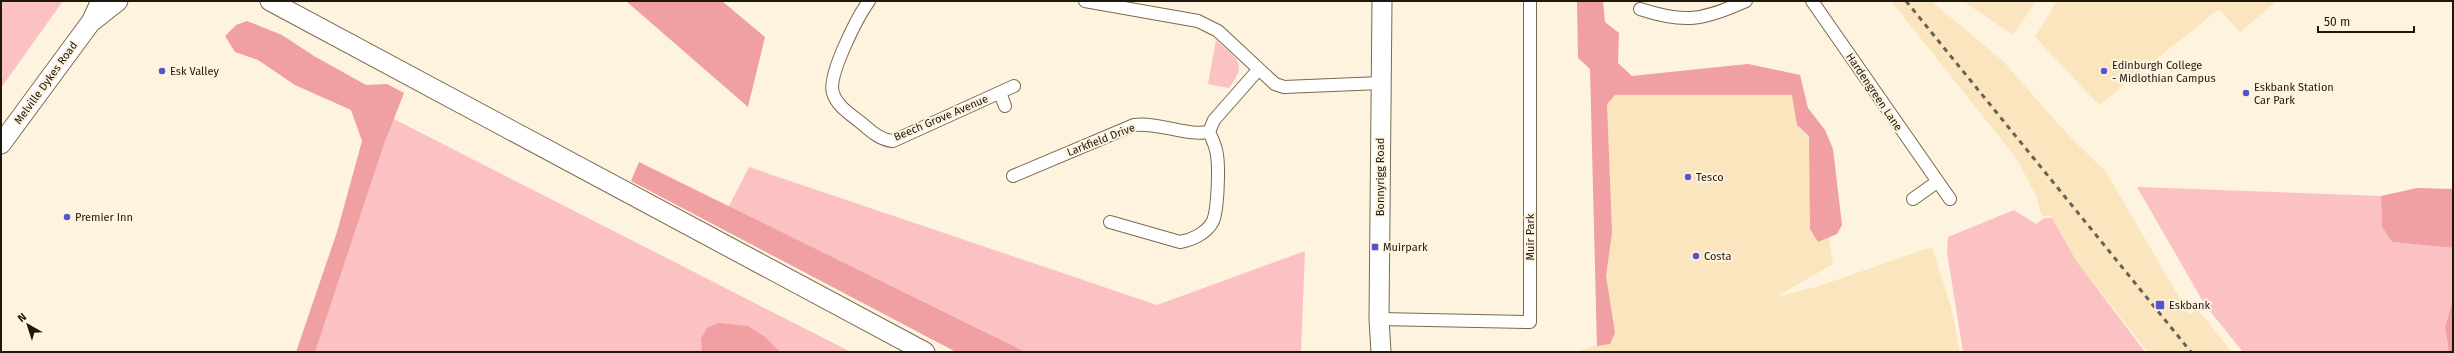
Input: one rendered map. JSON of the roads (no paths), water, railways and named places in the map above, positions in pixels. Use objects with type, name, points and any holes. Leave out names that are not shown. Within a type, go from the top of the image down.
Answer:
[{"type":"main road","name":"Melville Dykes Road","points":[[1,144],[91,22],[101,1]]},
{"type":"main road","name":"Melville Dykes Road","points":[[91,22],[118,1]]},
{"type":"main road","points":[[270,1],[925,352]]},
{"type":"main road","name":"Bonnyrigg Road","points":[[1381,352],[1379,319],[1382,1]]},
{"type":"street","name":"Beech Grove Avenue","points":[[869,1],[853,25],[831,83],[833,93],[840,105],[879,137],[893,141],[1014,86]]},
{"type":"street","points":[[1085,1],[1134,6],[1209,25],[1218,31],[1258,70],[1275,84],[1284,87],[1381,83]]},
{"type":"street","name":"Muir Park","points":[[1379,319],[1530,322],[1530,1]]},
{"type":"street","points":[[1640,9],[1668,18],[1698,19],[1746,1]]},
{"type":"street","name":"Hardengreen Lane","points":[[1812,1],[1950,199]]},
{"type":"street","points":[[1110,222],[1180,242],[1190,240],[1202,233],[1212,221],[1215,211],[1218,157],[1209,132],[1214,120],[1258,70]]},
{"type":"street","name":"Beech Grove Avenue","points":[[1000,93],[1005,106]]},
{"type":"street","name":"Larkfield Drive","points":[[1013,176],[1134,125],[1154,124],[1197,134],[1209,132]]},
{"type":"street","points":[[1913,198],[1937,182]]},
{"type":"railway","points":[[1906,1],[2191,352]]},
{"type":"place","name":"Esk Valley","points":[[162,71]]},
{"type":"place","name":"Edinburgh College - Midlothian Campus","points":[[2104,71]]},
{"type":"place","name":"Eskbank Station Car Park","points":[[2246,93]]},
{"type":"place","name":"Tesco","points":[[1688,177]]},
{"type":"place","name":"Premier Inn","points":[[67,217]]},
{"type":"place","name":"Muirpark","points":[[1375,247]]},
{"type":"place","name":"Costa","points":[[1696,256]]},
{"type":"place","name":"Eskbank","points":[[2160,305]]}]
